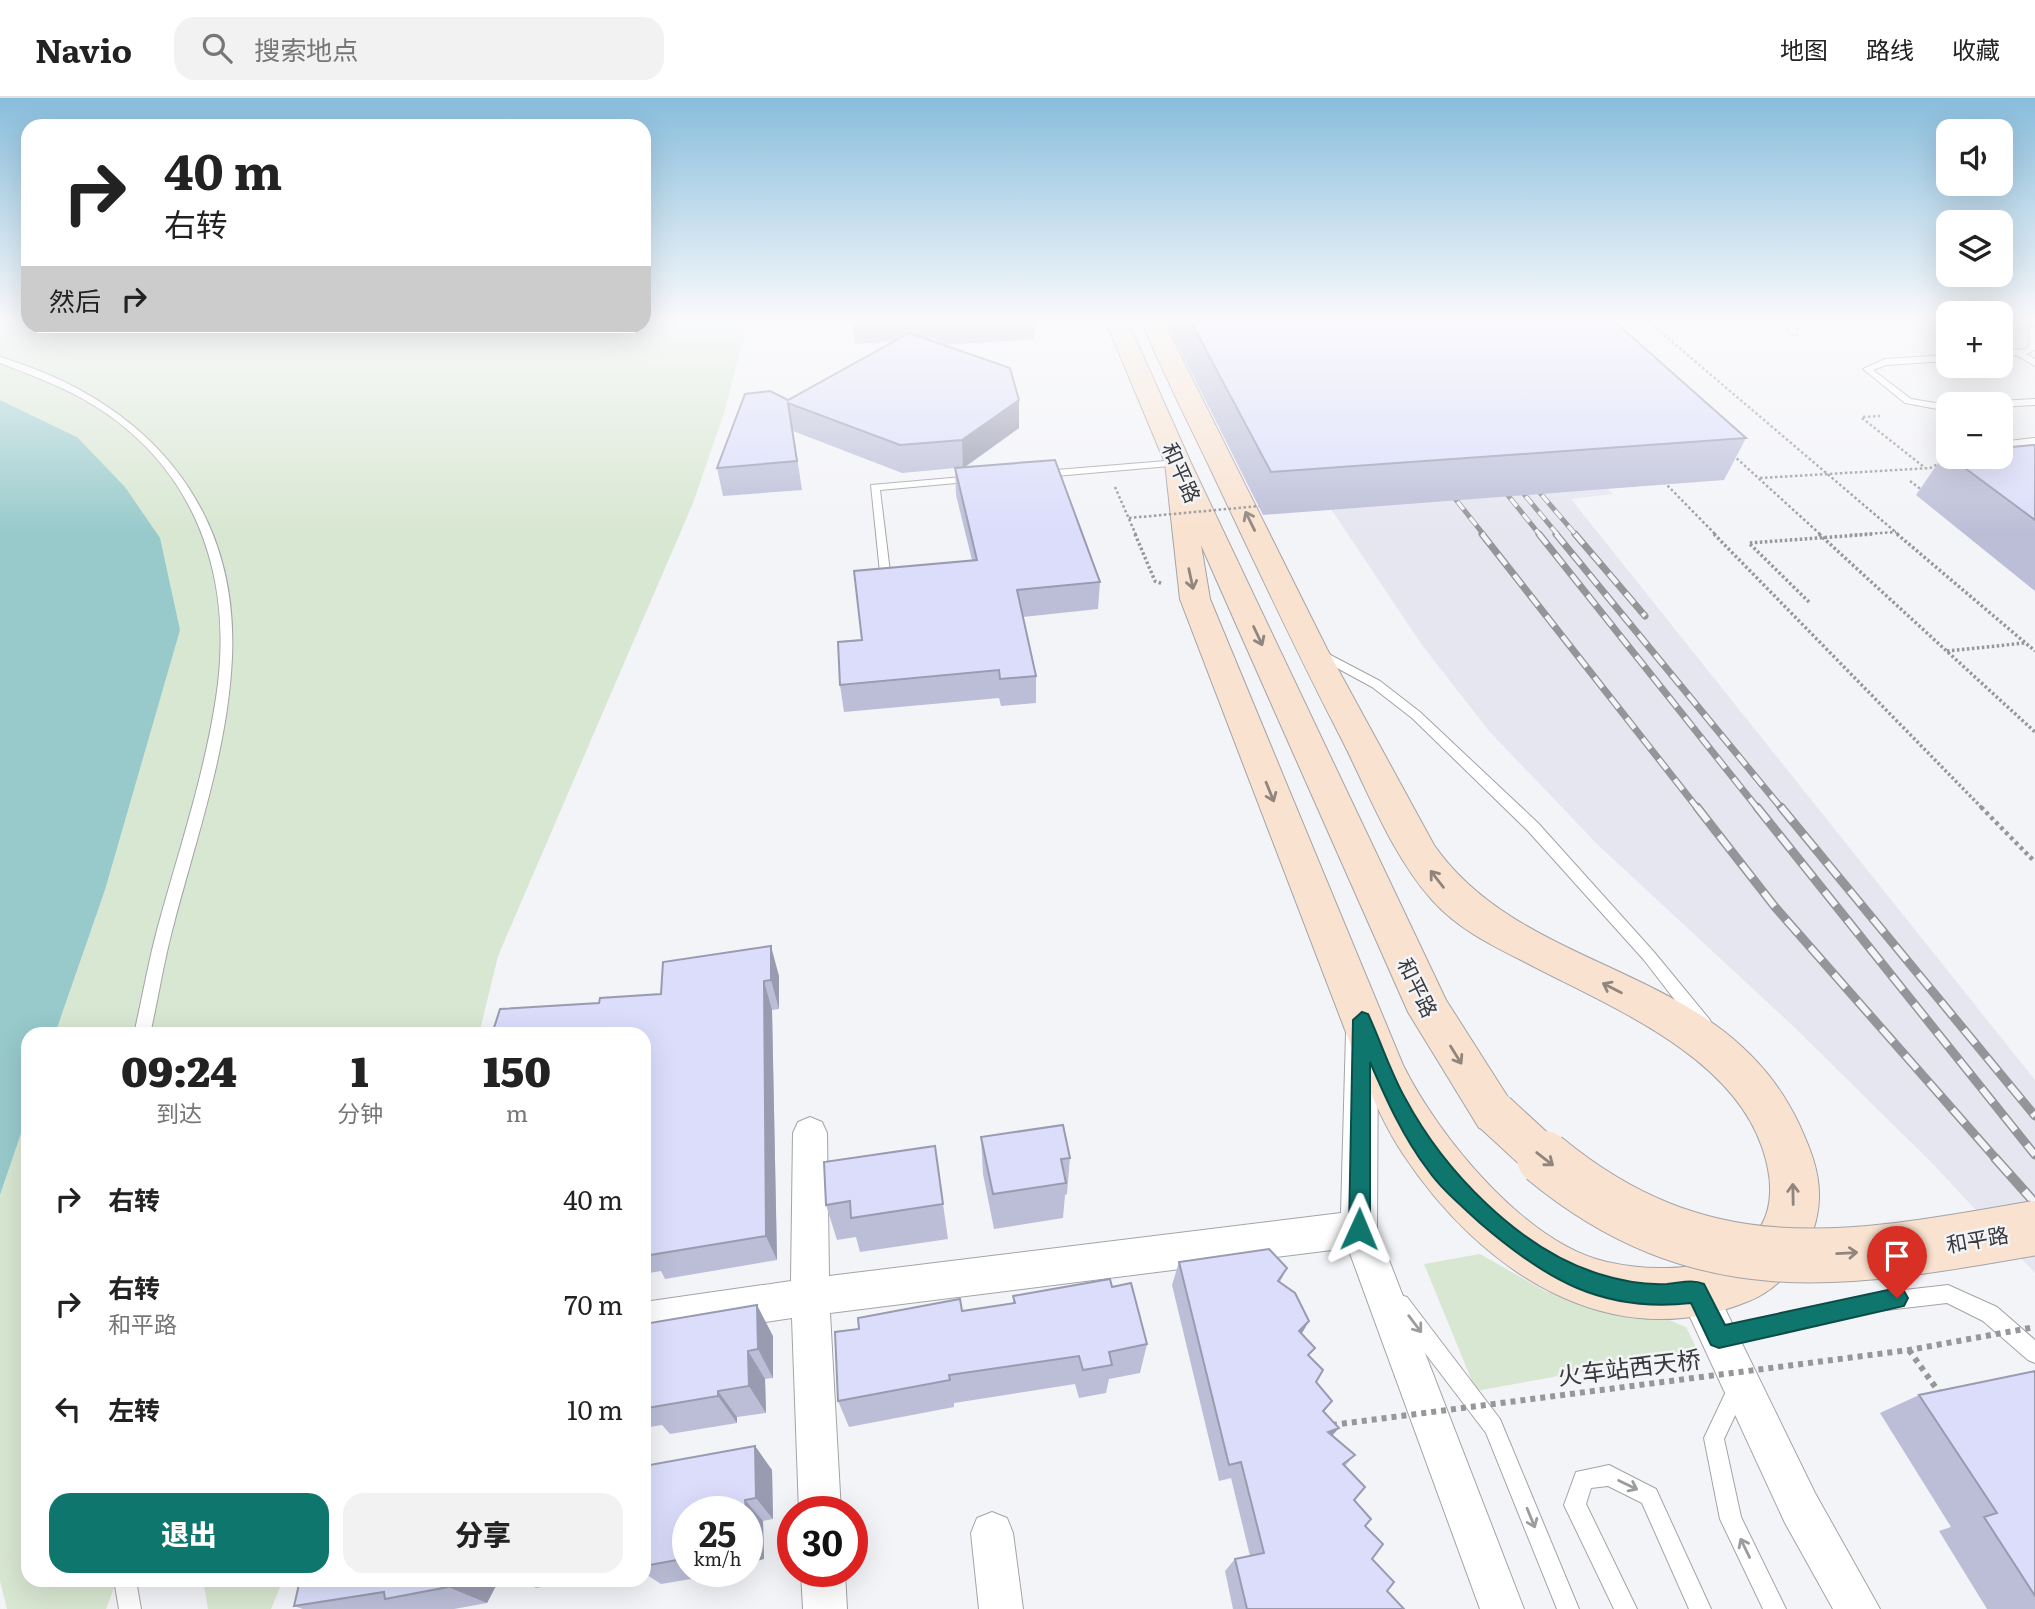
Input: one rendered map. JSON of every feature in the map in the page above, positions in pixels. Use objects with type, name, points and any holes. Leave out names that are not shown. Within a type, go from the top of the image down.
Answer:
[{"type":"main road","name":"和平路","points":[[1148,393],[1430,1012],[1495,1113],[1532,1149],[1577,1185],[1629,1215],[1681,1238],[1733,1250],[1794,1255],[1919,1248],[2035,1228]]},
{"type":"main road","name":"和平路","points":[[1178,463],[1189,569],[1195,599],[1362,1020],[1397,1102],[1435,1164],[1459,1191],[1522,1245],[1564,1274],[1610,1290],[1653,1295],[1697,1291],[1726,1284],[1754,1269],[1776,1250],[1790,1222],[1793,1189],[1790,1158],[1775,1122],[1752,1087],[1694,1032],[1488,924],[1450,894],[1420,855],[1311,649],[1187,393]]},
{"type":"street","points":[[1362,1020],[1359,1229],[1502,1609]]},
{"type":"street","points":[[810,1133],[810,1297],[819,1496]]},
{"type":"street","points":[[651,1320],[810,1297],[1359,1229]]},
{"type":"street","points":[[1697,1291],[1800,1508],[1857,1609]]},
{"type":"street","points":[[992,1533],[1001,1609]]},
{"type":"street","points":[[824,1587],[825,1609]]},
{"type":"lane","points":[[78,393],[109,410],[153,444],[183,482],[202,518],[219,567],[226,621],[221,694],[201,800],[163,934],[143,1027]]},
{"type":"lane","points":[[1897,393],[1908,401],[1936,406]]},
{"type":"lane","points":[[2013,403],[2035,402]]},
{"type":"lane","points":[[2013,444],[2035,441]]},
{"type":"lane","points":[[1026,475],[1178,463]]},
{"type":"lane","points":[[885,580],[875,487],[985,478]]},
{"type":"lane","points":[[1311,649],[1376,684],[1416,715],[1533,827],[1649,956],[1752,1087]]},
{"type":"lane","points":[[1374,1269],[1493,1426],[1568,1609]]},
{"type":"lane","points":[[1719,1337],[1878,1301],[1948,1294],[1990,1314],[2035,1353]]},
{"type":"lane","points":[[1741,1383],[1714,1438],[1731,1519],[1775,1609]]},
{"type":"lane","points":[[1626,1609],[1575,1505],[1583,1479],[1609,1475],[1650,1496],[1700,1609]]},
{"type":"lane","points":[[126,1587],[130,1609]]},
{"type":"path","points":[[1732,393],[2035,651]]},
{"type":"path","points":[[1880,416],[1862,418],[1925,468]]},
{"type":"path","points":[[1729,451],[2035,733]]},
{"type":"path","points":[[1759,479],[1925,468],[1936,464]]},
{"type":"path","points":[[1657,475],[2035,862]]},
{"type":"path","points":[[1910,481],[1927,495]]},
{"type":"path","points":[[1116,489],[1155,581]]},
{"type":"path","points":[[1129,518],[1272,505]]},
{"type":"path","points":[[1809,602],[1749,543],[1896,532]]},
{"type":"path","points":[[1946,651],[2025,643]]},
{"type":"path","name":"火车站西天桥","points":[[1322,1427],[1909,1350],[2035,1327]]},
{"type":"path","points":[[1909,1350],[1944,1400]]},
{"type":"shaded area","points":[[1392,393],[1519,393],[1613,494],[1571,499],[2035,1080],[2035,1273],[1931,1162],[1793,1026],[1597,844],[1489,731],[1422,645],[1313,482]]},
{"type":"green space","points":[[0,393],[729,393],[693,503],[498,956],[481,1027],[57,1027],[105,890],[180,629],[77,437],[0,400]]},
{"type":"green space","points":[[21,1134],[21,1587],[114,1587],[106,1609],[7,1609],[0,1581],[0,1195]]},
{"type":"green space","points":[[1480,1254],[1547,1292],[1619,1299],[1686,1327],[1698,1351],[1476,1391],[1424,1264]]},
{"type":"green space","points":[[204,1587],[280,1587],[271,1609],[208,1609]]},
{"type":"water","points":[[0,400],[77,437],[125,487],[160,538],[180,630],[105,890],[57,1027],[21,1027],[21,1134],[0,1195]]},
{"type":"building","points":[[773,393],[788,400],[802,393],[1017,393],[1019,400],[962,440],[900,445],[788,403],[797,461],[717,468],[745,394]]},
{"type":"building","points":[[1229,393],[1695,393],[1746,438],[1271,472]]},
{"type":"building","points":[[2035,445],[2035,520],[1966,469],[2013,469],[2013,447]]},
{"type":"building","points":[[1055,460],[1100,582],[1017,590],[1036,676],[1000,679],[999,670],[840,685],[838,642],[862,640],[854,571],[977,560],[955,468]]},
{"type":"building","points":[[771,946],[771,980],[764,981],[766,1236],[651,1255],[651,1027],[494,1027],[500,1009],[599,1003],[600,998],[661,994],[663,962]]},
{"type":"building","points":[[1063,1125],[1070,1158],[1061,1159],[1066,1183],[993,1194],[981,1137]]},
{"type":"building","points":[[935,1146],[943,1204],[851,1218],[850,1201],[826,1205],[824,1162]]},
{"type":"building","points":[[1269,1249],[1287,1268],[1278,1281],[1295,1293],[1309,1321],[1299,1331],[1315,1348],[1308,1355],[1323,1370],[1316,1382],[1332,1401],[1323,1411],[1339,1428],[1328,1432],[1355,1455],[1343,1464],[1365,1487],[1354,1500],[1371,1519],[1365,1526],[1383,1544],[1372,1559],[1394,1582],[1387,1591],[1404,1609],[1247,1609],[1235,1559],[1264,1553],[1241,1462],[1229,1465],[1179,1262]]},
{"type":"building","points":[[1110,1279],[1112,1287],[1131,1283],[1147,1344],[1109,1352],[1112,1365],[1083,1370],[1079,1356],[949,1375],[950,1380],[838,1401],[835,1332],[859,1329],[858,1318],[960,1299],[962,1311],[1015,1303],[1013,1296]]},
{"type":"building","points":[[757,1305],[758,1349],[748,1351],[749,1386],[718,1391],[718,1396],[651,1407],[651,1323]]},
{"type":"building","points":[[2035,1371],[2035,1596],[1984,1517],[1997,1513],[1919,1395]]},
{"type":"building","points":[[755,1446],[756,1496],[672,1496],[672,1561],[651,1565],[651,1465]]},
{"type":"building","points":[[298,1587],[448,1587],[385,1599],[384,1592],[294,1606]]},
{"type":"railway","points":[[1529,480],[1576,535]]},
{"type":"railway","points":[[1513,481],[1558,535]]},
{"type":"railway","points":[[1498,483],[1540,535]]},
{"type":"railway","points":[[1445,486],[1484,535]]},
{"type":"railway","points":[[1482,534],[1698,809]]},
{"type":"railway","points":[[1539,534],[1758,809]]},
{"type":"railway","points":[[1556,534],[1782,809]]},
{"type":"railway","points":[[1575,534],[1645,616]]},
{"type":"railway","points":[[1697,807],[1775,907],[1997,1160]]},
{"type":"railway","points":[[1757,807],[2035,1155]]},
{"type":"railway","points":[[1781,807],[2035,1116]]},
{"type":"railway","points":[[1995,1158],[2035,1203]]},
{"type":"route","points":[[1359,1229],[1362,1020],[1397,1102],[1435,1164],[1459,1191],[1522,1245],[1564,1274],[1625,1293],[1666,1295],[1697,1291],[1719,1337],[1834,1314],[1897,1298]]}]
